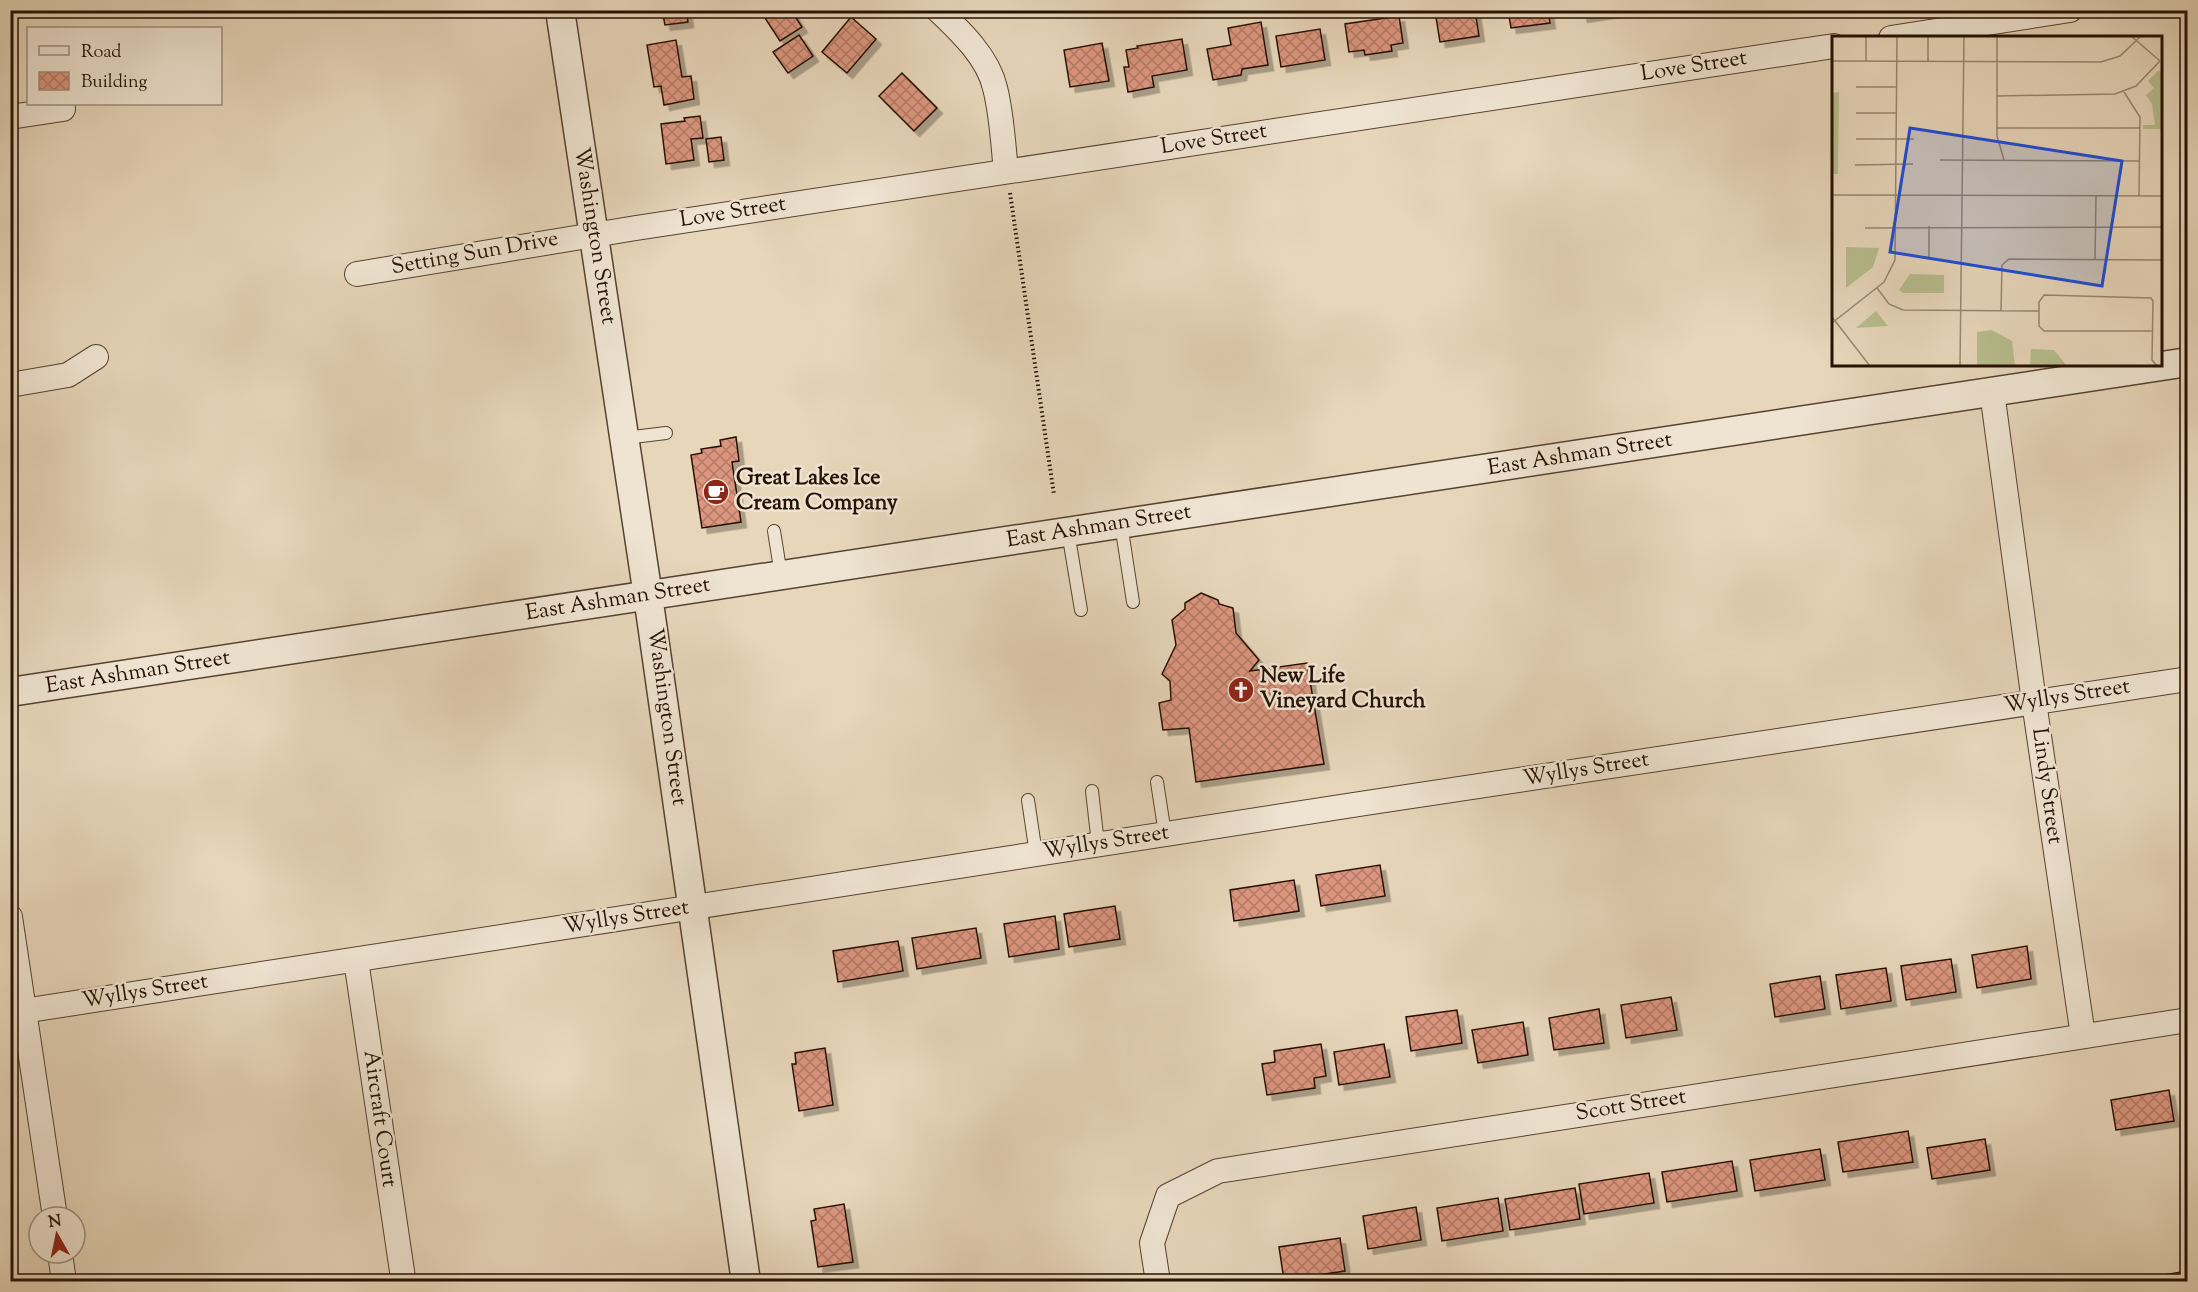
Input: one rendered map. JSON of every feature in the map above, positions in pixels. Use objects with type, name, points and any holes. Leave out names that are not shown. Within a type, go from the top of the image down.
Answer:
[{"type":"street","name":"Washington Street","points":[[560,10],[625,438],[746,1281]]},
{"type":"street","points":[[938,10],[971,45],[984,63],[995,87],[1006,171]]},
{"type":"street","points":[[1904,36],[2070,10]]},
{"type":"street","name":"Love Street","points":[[594,234],[1832,46]]},
{"type":"street","points":[[10,117],[63,109]]},
{"type":"street","name":"Setting Sun Drive","points":[[357,274],[594,234]]},
{"type":"street","points":[[10,385],[68,375],[96,357]]},
{"type":"street","name":"East Ashman Street","points":[[2162,366],[2187,362]]},
{"type":"street","name":"East Ashman Street","points":[[10,692],[2161,366]]},
{"type":"street","name":"Lindy Street","points":[[1992,392],[2083,1036]]},
{"type":"street","name":"Wyllys Street","points":[[18,1012],[1098,844],[2187,679]]},
{"type":"street","points":[[10,917],[18,1012],[53,1205]]},
{"type":"street","name":"Aircraft Court","points":[[356,960],[403,1278]]},
{"type":"street","name":"Scott Street","points":[[1158,1281],[1152,1242],[1168,1196],[1218,1171],[2187,1020]]},
{"type":"street","points":[[62,1265],[64,1281]]},
{"type":"lane","points":[[625,438],[666,433]]},
{"type":"lane","points":[[1121,524],[1133,602]]},
{"type":"lane","points":[[774,531],[781,575]]},
{"type":"lane","points":[[1068,532],[1081,610]]},
{"type":"lane","points":[[1157,783],[1165,834]]},
{"type":"lane","points":[[1092,791],[1098,844]]},
{"type":"lane","points":[[1028,800],[1036,854]]},
{"type":"path","points":[[1006,171],[1054,495]]},
{"type":"building","points":[[662,10],[686,10],[688,22],[665,25]]},
{"type":"building","points":[[778,10],[791,10],[802,27],[780,41],[765,18]]},
{"type":"building","points":[[1475,10],[1479,36],[1440,42],[1435,11]]},
{"type":"building","points":[[1508,10],[1548,10],[1550,23],[1511,28]]},
{"type":"building","points":[[1581,10],[1621,10],[1622,11],[1582,17]]},
{"type":"building","points":[[1399,16],[1403,43],[1391,45],[1392,51],[1365,55],[1364,50],[1349,52],[1345,24]]},
{"type":"building","points":[[851,17],[876,39],[847,73],[822,52]]},
{"type":"building","points":[[1261,22],[1268,65],[1242,69],[1241,75],[1213,80],[1207,49],[1231,45],[1228,28]]},
{"type":"building","points":[[1320,29],[1325,60],[1281,67],[1276,36]]},
{"type":"building","points":[[799,35],[813,56],[788,73],[773,52]]},
{"type":"building","points":[[1182,39],[1187,70],[1152,76],[1154,87],[1128,92],[1124,67],[1129,67],[1126,50],[1138,48],[1137,46]]},
{"type":"building","points":[[676,40],[682,77],[691,76],[694,99],[664,105],[661,86],[654,87],[647,45]]},
{"type":"building","points":[[1102,43],[1109,81],[1070,87],[1064,50]]},
{"type":"building","points":[[902,73],[937,108],[914,131],[879,96]]},
{"type":"building","points":[[700,116],[703,138],[691,139],[694,160],[666,164],[661,124],[685,121],[684,118]]},
{"type":"building","points":[[721,137],[724,160],[709,162],[706,139]]},
{"type":"building","name":"Great Lakes Ice Cream Company","points":[[736,437],[739,461],[732,462],[741,522],[702,528],[691,455],[702,453],[701,449],[721,446],[720,440]]},
{"type":"building","name":"New Life Vineyard Church","points":[[1201,593],[1218,600],[1219,604],[1233,608],[1236,633],[1259,660],[1250,671],[1307,663],[1324,764],[1196,782],[1189,728],[1163,730],[1159,703],[1171,700],[1170,681],[1162,674],[1176,645],[1172,620],[1185,609],[1185,603]]},
{"type":"building","points":[[1380,865],[1385,896],[1321,906],[1316,875]]},
{"type":"building","points":[[1294,880],[1299,911],[1234,921],[1230,890]]},
{"type":"building","points":[[1115,906],[1120,939],[1069,947],[1064,914]]},
{"type":"building","points":[[1055,916],[1059,949],[1009,957],[1004,924]]},
{"type":"building","points":[[976,928],[981,958],[917,969],[912,938]]},
{"type":"building","points":[[898,941],[903,971],[838,982],[833,951]]},
{"type":"building","points":[[2027,946],[2031,979],[1977,988],[1972,955]]},
{"type":"building","points":[[1951,959],[1956,992],[1906,1000],[1901,966]]},
{"type":"building","points":[[1886,968],[1891,1001],[1841,1009],[1836,975]]},
{"type":"building","points":[[1820,976],[1825,1009],[1775,1017],[1770,984]]},
{"type":"building","points":[[1671,997],[1677,1030],[1626,1038],[1621,1005]]},
{"type":"building","points":[[1599,1009],[1604,1043],[1554,1050],[1549,1018]]},
{"type":"building","points":[[1457,1010],[1462,1043],[1411,1051],[1406,1017]]},
{"type":"building","points":[[1523,1022],[1528,1055],[1478,1063],[1472,1030]]},
{"type":"building","points":[[1321,1044],[1326,1076],[1314,1078],[1315,1088],[1267,1095],[1262,1064],[1275,1062],[1274,1051]]},
{"type":"building","points":[[1384,1044],[1390,1077],[1339,1085],[1334,1052]]},
{"type":"building","points":[[825,1048],[833,1105],[799,1111],[792,1064],[796,1064],[795,1053]]},
{"type":"building","points":[[2169,1090],[2174,1121],[2116,1130],[2111,1100]]},
{"type":"building","points":[[1908,1131],[1913,1162],[1843,1172],[1838,1142]]},
{"type":"building","points":[[1985,1139],[1990,1170],[1932,1179],[1927,1148]]},
{"type":"building","points":[[1820,1149],[1825,1180],[1755,1191],[1750,1160]]},
{"type":"building","points":[[1732,1161],[1737,1191],[1667,1202],[1662,1172]]},
{"type":"building","points":[[1649,1173],[1654,1203],[1584,1214],[1579,1184]]},
{"type":"building","points":[[1575,1188],[1580,1219],[1510,1230],[1505,1199]]},
{"type":"building","points":[[1498,1198],[1503,1231],[1442,1241],[1437,1208]]},
{"type":"building","points":[[844,1204],[853,1262],[818,1267],[811,1221],[816,1220],[814,1209]]},
{"type":"building","points":[[1416,1207],[1421,1240],[1368,1249],[1363,1216]]},
{"type":"building","points":[[1340,1238],[1345,1271],[1284,1280],[1279,1247]]},
{"type":"building","points":[[2181,1272],[2182,1282],[2151,1282],[2150,1277]]},
{"type":"place","name":"Great Lakes Ice Cream Company","points":[[716,492]]},
{"type":"place","name":"New Life Vineyard Church","points":[[1241,690]]}]
